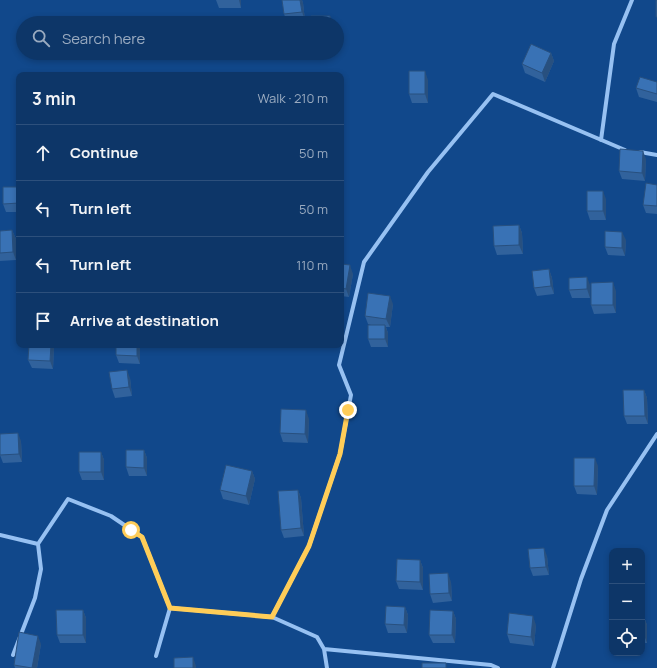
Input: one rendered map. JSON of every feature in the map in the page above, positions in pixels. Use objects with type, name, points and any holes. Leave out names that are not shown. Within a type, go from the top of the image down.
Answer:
[{"type":"street","points":[[601,140],[614,44],[632,0]]},
{"type":"street","points":[[344,344],[364,262],[428,172],[492,94],[621,149],[628,150]]},
{"type":"street","points":[[635,152],[657,156]]},
{"type":"street","points":[[272,617],[309,546],[340,454],[351,395],[339,365],[343,348]]},
{"type":"street","points":[[553,668],[581,580],[607,510],[657,434]]},
{"type":"street","points":[[13,655],[35,598],[41,569],[38,544],[68,500],[111,516],[142,537],[170,608],[156,656]]},
{"type":"street","points":[[0,535],[38,544]]},
{"type":"street","points":[[170,608],[272,617],[317,637],[324,649],[327,668]]},
{"type":"street","points":[[324,649],[491,665],[498,668]]},
{"type":"building","points":[[282,0],[300,0],[302,12],[284,14]]},
{"type":"building","points":[[657,0],[657,17],[656,17]]},
{"type":"building","points":[[531,44],[551,53],[542,73],[522,64]]},
{"type":"building","points":[[409,71],[425,71],[425,94],[409,94]]},
{"type":"building","points":[[640,77],[657,82],[657,94],[636,88]]},
{"type":"building","points":[[620,149],[643,151],[642,173],[619,171]]},
{"type":"building","points":[[646,183],[657,185],[657,206],[643,205]]},
{"type":"building","points":[[3,187],[16,187],[16,203],[3,204]]},
{"type":"building","points":[[587,191],[603,191],[603,211],[587,211]]},
{"type":"building","points":[[519,225],[519,245],[494,246],[493,226]]},
{"type":"building","points":[[12,230],[13,252],[0,253],[0,231]]},
{"type":"building","points":[[605,231],[622,232],[622,248],[605,247]]},
{"type":"building","points":[[344,264],[350,265],[346,289],[344,289]]},
{"type":"building","points":[[549,269],[551,286],[534,288],[532,271]]},
{"type":"building","points":[[587,277],[587,289],[569,290],[569,278]]},
{"type":"building","points":[[613,282],[613,305],[591,305],[591,283]]},
{"type":"building","points":[[368,293],[390,296],[386,319],[365,316]]},
{"type":"building","points":[[368,325],[385,325],[385,339],[368,339]]},
{"type":"building","points":[[29,348],[51,348],[50,361],[28,360]]},
{"type":"building","points":[[116,348],[137,348],[137,356],[116,355]]},
{"type":"building","points":[[127,370],[129,387],[112,389],[109,372]]},
{"type":"building","points":[[623,390],[644,390],[645,416],[624,416]]},
{"type":"building","points":[[281,409],[306,410],[305,434],[280,433]]},
{"type":"building","points":[[18,433],[19,454],[0,455],[0,434]]},
{"type":"building","points":[[126,450],[144,450],[144,468],[126,467]]},
{"type":"building","points":[[79,452],[101,452],[101,472],[79,472]]},
{"type":"building","points":[[574,458],[595,458],[594,486],[574,486]]},
{"type":"building","points":[[226,465],[252,471],[246,496],[220,490]]},
{"type":"building","points":[[298,490],[301,528],[281,530],[278,491]]},
{"type":"building","points":[[544,548],[546,567],[530,568],[528,549]]},
{"type":"building","points":[[397,559],[420,560],[420,582],[396,581]]},
{"type":"building","points":[[448,573],[449,593],[430,594],[429,574]]},
{"type":"building","points":[[386,606],[405,607],[404,625],[385,624]]},
{"type":"building","points":[[56,610],[83,610],[83,635],[57,635]]},
{"type":"building","points":[[430,610],[453,611],[452,635],[429,635]]},
{"type":"building","points":[[509,613],[533,616],[531,637],[507,634]]},
{"type":"building","points":[[19,632],[38,636],[32,668],[14,665]]},
{"type":"building","points":[[193,657],[193,668],[174,668],[174,658]]},
{"type":"building","points":[[422,663],[446,663],[446,668],[422,668]]},
{"type":"route","points":[[131,530],[142,537],[170,608],[272,617],[309,546],[340,454],[348,410]]}]
